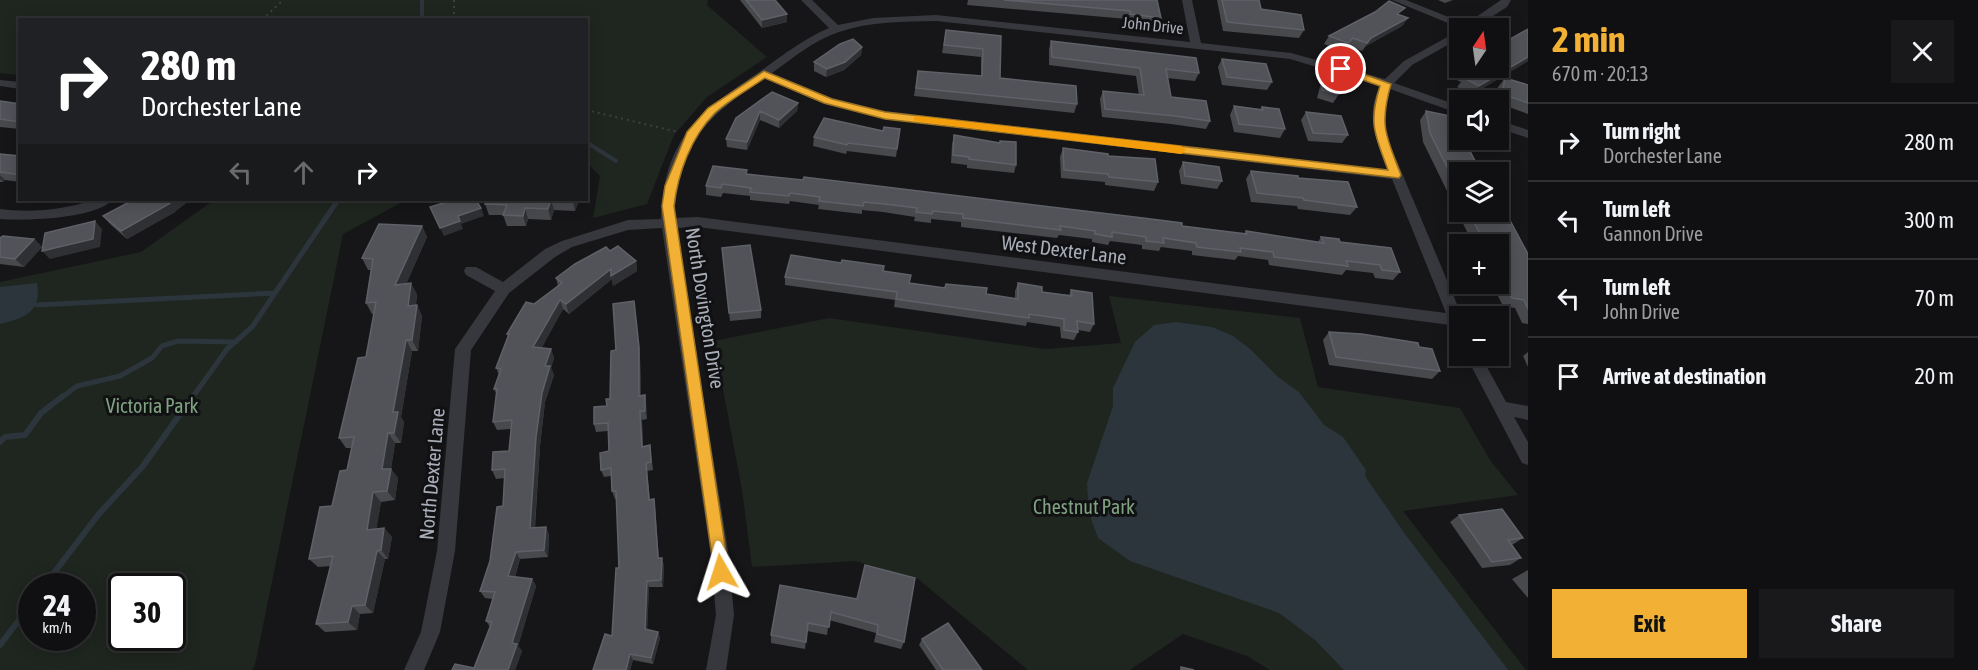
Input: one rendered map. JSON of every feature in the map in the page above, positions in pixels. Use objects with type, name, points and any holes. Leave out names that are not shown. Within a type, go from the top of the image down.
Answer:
[{"type":"street","points":[[806,0],[836,29]]},
{"type":"street","points":[[1186,0],[1196,46]]},
{"type":"street","points":[[1397,0],[1449,21]]},
{"type":"street","points":[[1483,18],[1503,5],[1506,0]]},
{"type":"street","name":"John Drive","points":[[836,29],[878,19],[936,18],[1310,60],[1449,106]]},
{"type":"street","name":"North Dovington Drive","points":[[716,670],[725,615],[719,550],[668,221],[670,186],[691,135],[712,110],[811,41],[836,29]]},
{"type":"street","points":[[1449,39],[1404,65],[1385,84],[1378,110],[1380,135],[1449,306]]},
{"type":"street","points":[[764,74],[828,101],[885,115],[1395,175]]},
{"type":"street","points":[[0,83],[18,86]]},
{"type":"street","points":[[1509,128],[1528,134]]},
{"type":"street","points":[[0,214],[17,217],[77,211],[102,201]]},
{"type":"street","name":"North Dexter Lane","points":[[414,670],[430,632],[446,551],[463,349],[504,289],[550,253],[567,244],[628,225],[668,221]]},
{"type":"street","name":"West Dexter Lane","points":[[668,221],[698,222],[1449,324]]},
{"type":"street","points":[[471,271],[504,289]]},
{"type":"street","points":[[1479,366],[1528,458]]},
{"type":"street","points":[[1502,408],[1528,413]]},
{"type":"path","points":[[264,18],[283,0]]},
{"type":"path","points":[[454,0],[454,18]]},
{"type":"path","points":[[588,110],[691,135]]},
{"type":"green space","points":[[0,0],[708,0],[707,5],[767,57],[707,97],[674,135],[647,204],[593,218],[600,176],[588,164],[588,18],[18,18],[18,75],[0,73]]},
{"type":"green space","name":"Victoria Park","points":[[213,201],[404,201],[343,234],[255,665],[252,670],[0,670],[0,282],[141,252]]},
{"type":"green space","name":"Chestnut Park","points":[[1109,296],[1300,318],[1318,387],[1460,408],[1490,460],[1518,495],[1403,511],[1526,670],[1270,670],[1247,656],[1183,634],[1130,670],[1028,670],[918,579],[855,561],[752,567],[742,490],[714,341],[829,318],[1045,349],[1121,343]]},
{"type":"shaded area","points":[[37,283],[37,301],[30,312],[0,324],[0,287]]},
{"type":"shaded area","points":[[1176,322],[1212,327],[1233,336],[1250,349],[1278,377],[1299,392],[1324,425],[1343,437],[1366,470],[1365,476],[1405,534],[1508,670],[1344,670],[1315,640],[1279,613],[1130,561],[1098,538],[1089,513],[1087,483],[1113,406],[1113,388],[1135,342],[1154,325]]},
{"type":"building","points":[[746,0],[775,0],[787,14],[762,20]]},
{"type":"building","points":[[1004,0],[1157,0],[1161,18],[1130,14],[1130,11]]},
{"type":"building","points":[[1222,0],[1259,0],[1261,9],[1301,15],[1304,30],[1227,22]]},
{"type":"building","points":[[1389,1],[1405,8],[1397,14],[1408,18],[1371,38],[1367,43],[1353,38],[1348,43],[1329,36],[1375,12]]},
{"type":"building","points":[[1528,29],[1528,57],[1509,68],[1509,40]]},
{"type":"building","points":[[946,30],[1001,36],[1000,78],[1076,86],[1077,104],[916,88],[918,71],[982,76],[983,49],[944,45]]},
{"type":"building","points":[[853,39],[862,47],[845,62],[827,69],[814,62],[840,44]]},
{"type":"building","points":[[1051,41],[1196,58],[1199,73],[1166,69],[1171,97],[1206,101],[1210,121],[1105,109],[1103,91],[1144,95],[1140,68],[1052,57]]},
{"type":"building","points":[[1222,59],[1266,64],[1272,82],[1227,77]]},
{"type":"building","points":[[1326,74],[1343,79],[1339,94],[1322,90]]},
{"type":"building","points":[[1464,78],[1493,78],[1479,86]]},
{"type":"building","points":[[1505,78],[1528,85],[1528,103],[1509,96],[1509,90],[1503,90]]},
{"type":"building","points":[[772,92],[798,103],[779,120],[760,111],[747,142],[726,139],[736,118]]},
{"type":"building","points":[[0,101],[18,104],[18,122],[0,119]]},
{"type":"building","points":[[1234,106],[1263,110],[1262,107],[1279,109],[1285,129],[1239,124]]},
{"type":"building","points":[[1426,111],[1449,116],[1449,150],[1469,150],[1476,162],[1449,162],[1449,171],[1430,133]]},
{"type":"building","points":[[1306,112],[1341,116],[1348,135],[1313,133]]},
{"type":"building","points":[[824,118],[883,131],[884,127],[900,129],[897,149],[848,143],[847,145],[814,137]]},
{"type":"building","points":[[954,135],[1000,143],[1000,141],[1016,142],[1016,165],[953,155]]},
{"type":"building","points":[[1063,148],[1108,154],[1108,156],[1155,159],[1158,182],[1064,170]]},
{"type":"building","points":[[0,154],[18,156],[18,175],[0,172]]},
{"type":"building","points":[[1183,162],[1219,167],[1222,181],[1185,176]]},
{"type":"building","points":[[713,166],[747,170],[746,174],[803,180],[804,177],[1182,223],[1182,226],[1247,234],[1246,231],[1324,243],[1321,237],[1339,239],[1340,242],[1391,248],[1400,272],[1382,270],[1380,265],[1346,261],[1348,266],[1274,257],[1273,252],[1240,248],[1241,252],[1197,247],[1196,243],[1163,238],[1164,243],[1146,241],[1146,237],[1112,232],[1112,237],[1095,234],[1095,231],[1060,226],[1061,230],[963,218],[963,214],[916,212],[917,208],[864,202],[863,206],[819,201],[820,197],[790,193],[789,196],[750,192],[751,188],[722,184],[721,188],[706,186]]},
{"type":"building","points":[[1251,171],[1348,182],[1357,207],[1257,193]]},
{"type":"building","points":[[131,201],[173,201],[121,231],[103,216]]},
{"type":"building","points":[[450,201],[477,201],[481,208],[458,216],[460,221],[440,228],[430,207]]},
{"type":"building","points":[[486,201],[551,201],[548,209],[525,208],[523,216],[503,215],[507,205],[485,204]]},
{"type":"building","points":[[1509,219],[1528,254],[1528,309],[1524,300],[1512,298],[1509,292],[1509,234],[1480,234],[1474,222],[1509,222]]},
{"type":"building","points":[[95,221],[93,239],[42,251],[45,233]]},
{"type":"building","points":[[379,224],[422,226],[395,285],[411,283],[408,306],[417,305],[412,340],[406,340],[393,412],[398,412],[394,433],[388,433],[382,469],[391,469],[387,491],[373,492],[367,530],[384,528],[381,550],[377,551],[365,605],[352,606],[348,622],[316,624],[333,556],[309,559],[320,507],[332,506],[340,471],[347,470],[354,437],[339,438],[358,358],[366,357],[376,302],[366,303],[373,259],[362,258]]},
{"type":"building","points":[[3,236],[34,239],[15,259],[0,257],[0,238]]},
{"type":"building","points":[[750,245],[761,310],[729,313],[722,248]]},
{"type":"building","points":[[618,246],[636,261],[611,276],[611,269],[566,304],[560,300],[533,347],[551,349],[545,366],[550,366],[542,393],[536,437],[530,528],[546,527],[544,550],[516,552],[508,576],[532,579],[512,643],[517,644],[508,670],[452,670],[455,664],[474,668],[492,622],[486,621],[495,592],[480,591],[490,561],[497,507],[503,506],[505,469],[492,470],[493,452],[509,451],[512,420],[493,422],[497,389],[494,389],[501,369],[496,368],[509,334],[507,334],[526,302],[534,304],[562,283],[556,278],[575,264],[606,247],[610,251]]},
{"type":"building","points":[[791,255],[841,263],[842,260],[884,266],[883,271],[911,275],[909,283],[945,288],[946,284],[987,288],[986,294],[1018,299],[1018,283],[1042,287],[1042,292],[1072,296],[1071,290],[1092,293],[1094,324],[1077,321],[1078,332],[1064,330],[1064,319],[1029,314],[1029,318],[896,299],[897,292],[785,277]]},
{"type":"building","points":[[634,301],[639,347],[639,396],[645,395],[645,411],[640,411],[642,447],[650,445],[651,462],[646,463],[649,500],[654,499],[658,558],[662,558],[661,580],[647,581],[645,629],[658,632],[651,658],[630,654],[626,670],[593,670],[605,634],[612,636],[616,568],[619,568],[616,491],[612,491],[611,468],[601,470],[600,453],[609,451],[608,423],[594,424],[594,407],[607,406],[606,399],[610,399],[611,351],[616,350],[613,304]]},
{"type":"building","points":[[1329,332],[1362,334],[1418,343],[1419,347],[1432,349],[1440,371],[1336,357]]},
{"type":"building","points":[[1502,509],[1523,538],[1508,540],[1521,558],[1492,562],[1459,515]]},
{"type":"building","points":[[865,565],[915,578],[904,642],[877,634],[878,625],[831,612],[829,627],[808,623],[806,642],[771,635],[780,585],[857,599]]},
{"type":"building","points":[[948,623],[982,670],[943,670],[922,639]]},
{"type":"waterway","points":[[422,0],[422,18]]},
{"type":"waterway","points":[[588,143],[616,161]]},
{"type":"waterway","points":[[235,342],[252,327],[337,201]]},
{"type":"waterway","points":[[37,305],[275,293]]},
{"type":"waterway","points":[[61,398],[77,386],[120,376],[152,358],[162,346],[178,341],[235,342]]},
{"type":"waterway","points":[[192,398],[227,349],[235,342]]},
{"type":"waterway","points":[[0,442],[5,437],[25,435],[41,413],[63,396]]},
{"type":"waterway","points":[[54,573],[98,515],[143,466],[193,396]]},
{"type":"waterway","points":[[0,645],[18,621]]},
{"type":"slow traffic","points":[[917,119],[1181,150]]},
{"type":"route","points":[[721,572],[668,221],[670,186],[678,164],[691,135],[712,110],[764,74],[828,101],[885,115],[1395,175],[1380,135],[1378,110],[1385,84],[1341,69]]}]
